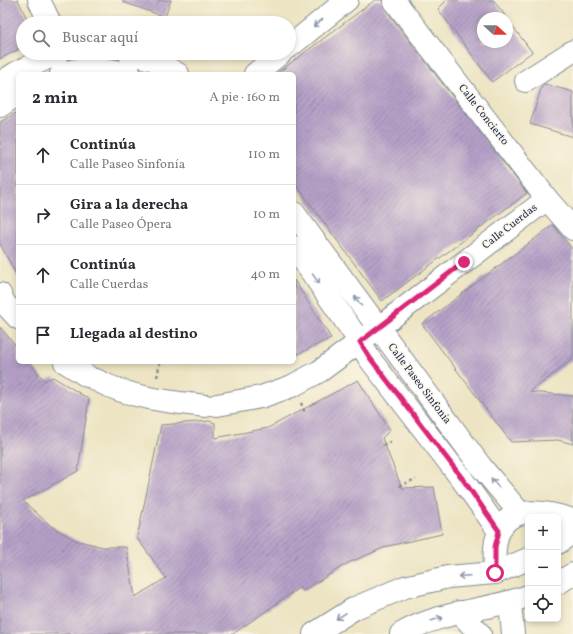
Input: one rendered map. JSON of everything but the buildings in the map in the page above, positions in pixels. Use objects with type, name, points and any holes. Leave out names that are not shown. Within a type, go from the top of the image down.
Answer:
[{"type":"street","points":[[39,0],[47,16]]},
{"type":"street","points":[[296,40],[347,0]]},
{"type":"street","name":"Calle Concierto","points":[[394,0],[547,199],[573,229]]},
{"type":"street","points":[[526,81],[573,51]]},
{"type":"street","points":[[154,60],[175,72]]},
{"type":"street","points":[[257,72],[272,60]]},
{"type":"street","points":[[0,83],[16,72],[63,63],[114,72]]},
{"type":"street","points":[[0,106],[16,95]]},
{"type":"street","name":"Calle Cuerdas","points":[[68,364],[92,378],[124,392],[148,398],[212,406],[261,397],[292,386],[320,371],[378,329],[547,199]]},
{"type":"street","name":"Calle Paseo Sinfonía","points":[[296,216],[378,329],[482,468],[520,513]]},
{"type":"street","points":[[296,250],[370,358],[462,478],[499,531]]},
{"type":"street","points":[[0,294],[5,304],[16,316]]},
{"type":"street","points":[[495,573],[495,547],[499,531],[508,519],[520,513],[548,512],[573,520]]},
{"type":"street","points":[[561,541],[573,532]]},
{"type":"street","points":[[314,634],[355,608],[405,587],[448,577],[495,573],[525,560]]},
{"type":"street","points":[[561,581],[573,574]]},
{"type":"street","points":[[401,634],[431,620],[459,612],[519,599],[513,634]]},
{"type":"street","points":[[459,612],[480,634]]},
{"type":"path","points":[[157,377],[160,364]]},
{"type":"path","points":[[299,399],[305,413]]},
{"type":"path","points":[[383,445],[392,441]]},
{"type":"path","points":[[399,486],[416,479]]},
{"type":"route","points":[[464,262],[360,342],[405,406],[462,478],[499,531],[495,547],[495,573]]}]
